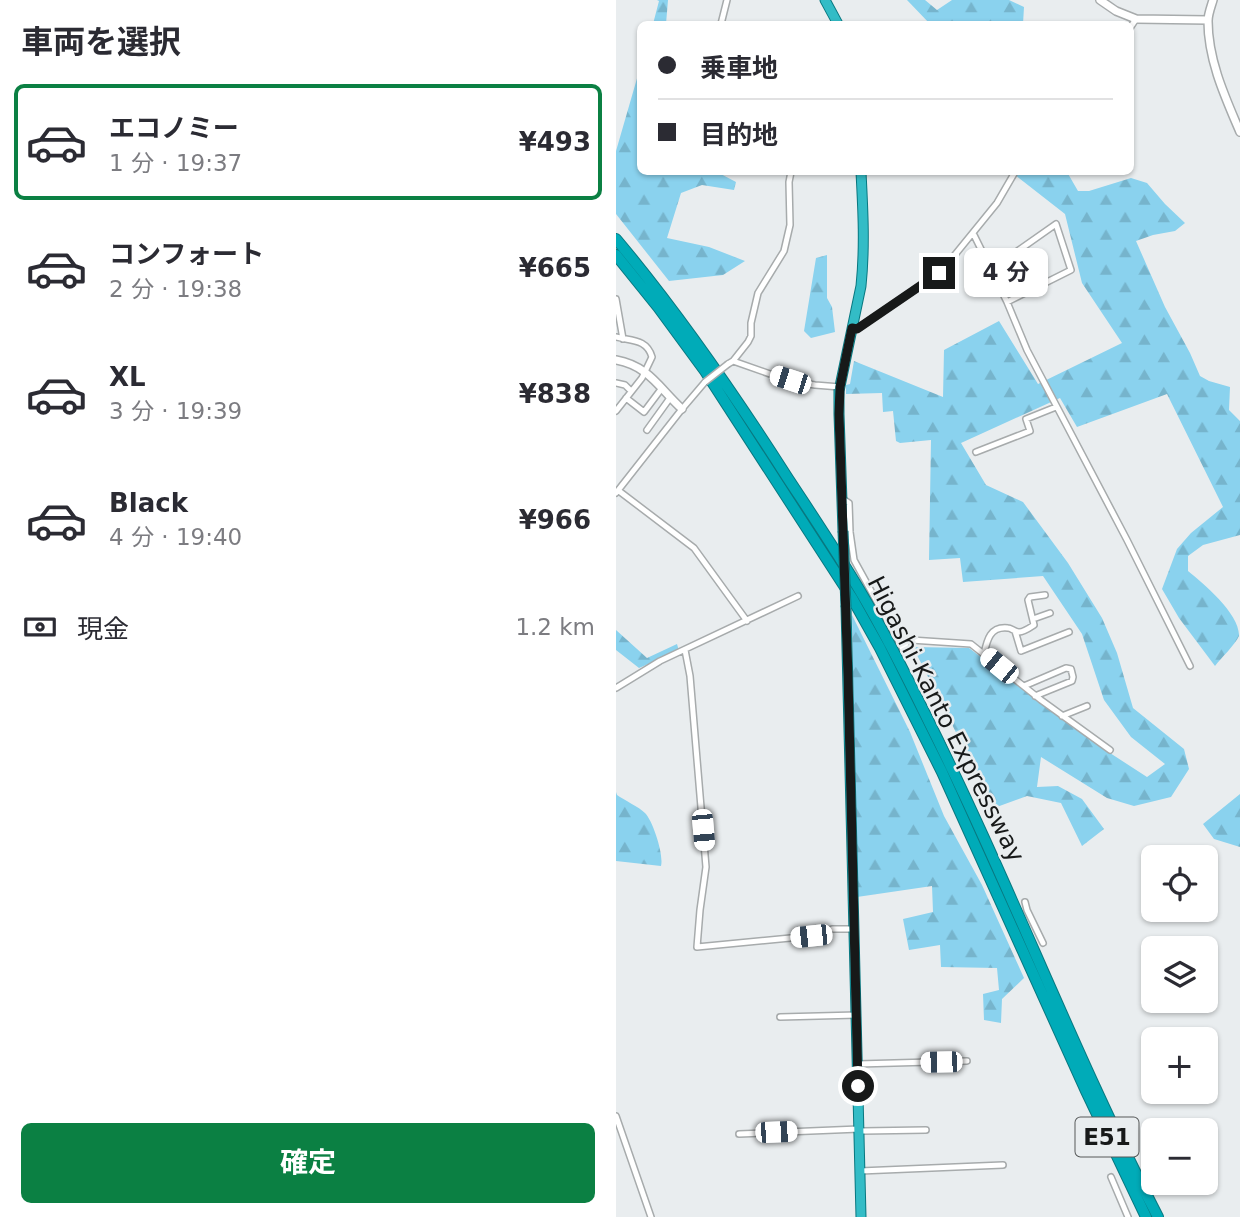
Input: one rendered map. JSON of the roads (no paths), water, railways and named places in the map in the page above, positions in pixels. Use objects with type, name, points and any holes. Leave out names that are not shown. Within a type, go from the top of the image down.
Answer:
[{"type":"highway","points":[[825,0],[836,21]]},
{"type":"highway","points":[[861,175],[864,250],[861,286],[840,387],[839,414],[861,1217]]},
{"type":"highway","name":"Higashi-Kanto Expressway","points":[[616,239],[666,300],[762,437],[860,591],[888,642],[935,733],[1040,961],[1075,1054],[1146,1217]]},
{"type":"highway","name":"Higashi-Kanto Expressway","points":[[616,255],[705,372],[852,598],[904,695],[1032,970],[1158,1217]]},
{"type":"street","points":[[722,21],[727,0]]},
{"type":"street","points":[[1100,0],[1116,11],[1136,19],[1208,20]]},
{"type":"street","points":[[1213,0],[1208,20],[1214,67],[1240,132]]},
{"type":"street","points":[[747,621],[694,548],[617,492],[682,408],[705,382],[731,363],[751,336],[758,293],[784,251],[790,225],[790,175]]},
{"type":"street","points":[[852,328],[857,329],[949,264],[996,203],[1013,175]]},
{"type":"street","points":[[992,269],[1056,224],[1071,270],[1007,302]]},
{"type":"street","points":[[974,233],[1027,350],[1190,666]]},
{"type":"street","points":[[616,299],[619,338],[643,343],[649,348],[652,357],[645,373],[616,411]]},
{"type":"street","points":[[616,360],[631,363],[645,373],[682,408]]},
{"type":"street","points":[[731,363],[790,380],[840,387]]},
{"type":"street","points":[[616,383],[625,385],[631,391]]},
{"type":"street","points":[[626,398],[644,412],[662,388]]},
{"type":"street","points":[[647,430],[670,398]]},
{"type":"street","points":[[976,452],[1030,431],[1026,419],[1056,407]]},
{"type":"street","points":[[843,499],[849,503],[854,560],[904,650],[911,640],[968,643],[1110,750]]},
{"type":"street","points":[[984,654],[992,632],[1006,627],[1018,632],[1032,627],[1034,625],[1028,600],[1030,597],[1045,594]]},
{"type":"street","points":[[616,688],[660,661],[798,596]]},
{"type":"street","points":[[1033,619],[1050,613]]},
{"type":"street","points":[[1015,631],[1021,651],[1069,632]]},
{"type":"street","points":[[685,650],[690,676],[706,867],[697,947],[811,936],[832,929],[854,929]]},
{"type":"street","points":[[1024,686],[1066,668],[1071,669],[1072,681],[1035,696]]},
{"type":"street","points":[[1062,716],[1087,706]]},
{"type":"street","points":[[1025,902],[1043,943]]},
{"type":"street","points":[[780,1017],[857,1015]]},
{"type":"street","points":[[858,1064],[967,1061]]},
{"type":"street","points":[[616,1116],[652,1217]]},
{"type":"street","points":[[739,1134],[859,1129],[926,1130]]},
{"type":"street","points":[[860,1171],[1003,1165]]},
{"type":"street","points":[[1111,1177],[1128,1217]]}]
